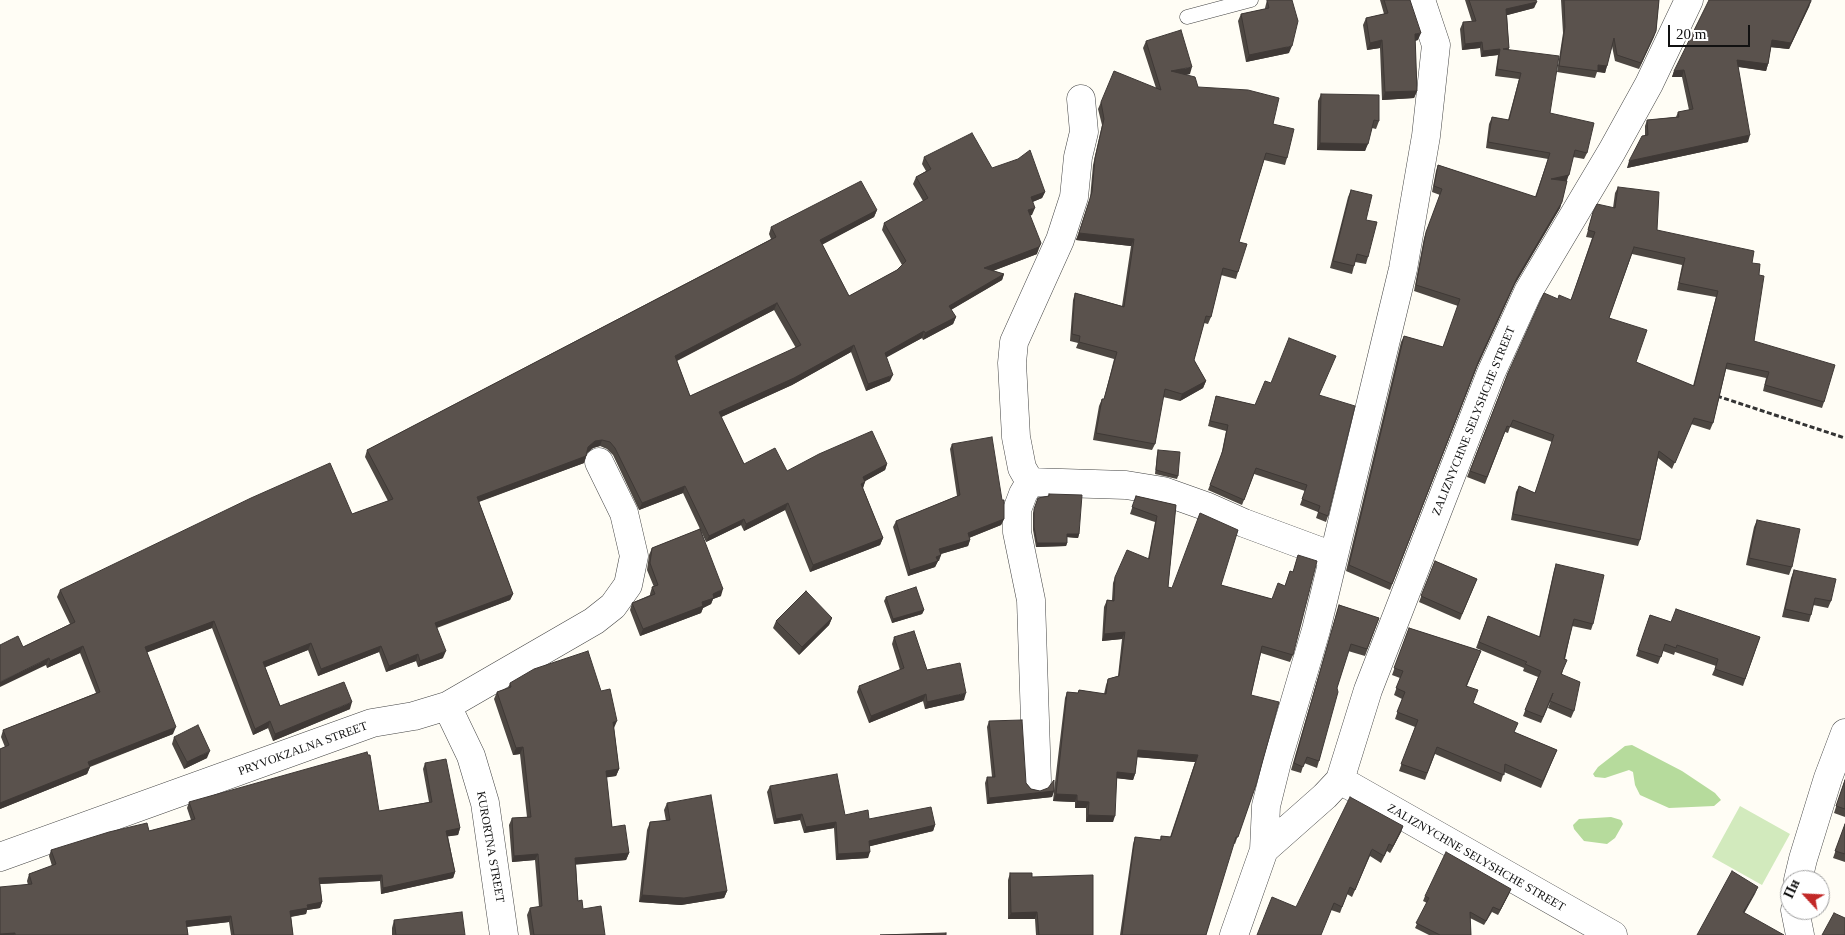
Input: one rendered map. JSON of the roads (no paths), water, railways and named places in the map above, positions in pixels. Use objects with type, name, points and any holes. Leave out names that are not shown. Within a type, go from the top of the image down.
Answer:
[{"type":"street","points":[[1234,935],[1264,850],[1266,806],[1270,788],[1316,630],[1403,269],[1426,136],[1436,45],[1421,0]]},
{"type":"street","name":"ZALIZNYCHNE SELYSHCHE STREET","points":[[1264,850],[1325,796],[1340,780],[1368,690],[1491,372],[1528,292],[1612,151],[1649,84],[1688,0]]},
{"type":"street","points":[[1030,482],[1022,468],[1016,437],[1012,363],[1014,342],[1060,240],[1074,196],[1078,157],[1084,132],[1080,99]]},
{"type":"street","name":"PRYVOKZALNA STREET","points":[[0,857],[372,723],[414,716],[447,706],[594,621],[613,606],[628,585],[634,556],[624,513],[599,462]]},
{"type":"street","points":[[1030,482],[1126,485],[1163,491],[1208,506],[1244,523],[1333,556]]},
{"type":"street","points":[[1030,482],[1022,494],[1017,510],[1017,532],[1032,600],[1037,781]]},
{"type":"street","name":"KURORTNA STREET","points":[[447,706],[471,756],[485,803],[504,935]]},
{"type":"street","points":[[1800,870],[1828,778],[1845,733]]},
{"type":"street","name":"ZALIZNYCHNE SELYSHCHE STREET","points":[[1340,780],[1613,935]]},
{"type":"street","points":[[1797,920],[1800,935]]},
{"type":"lane","points":[[1187,17],[1251,0]]}]
